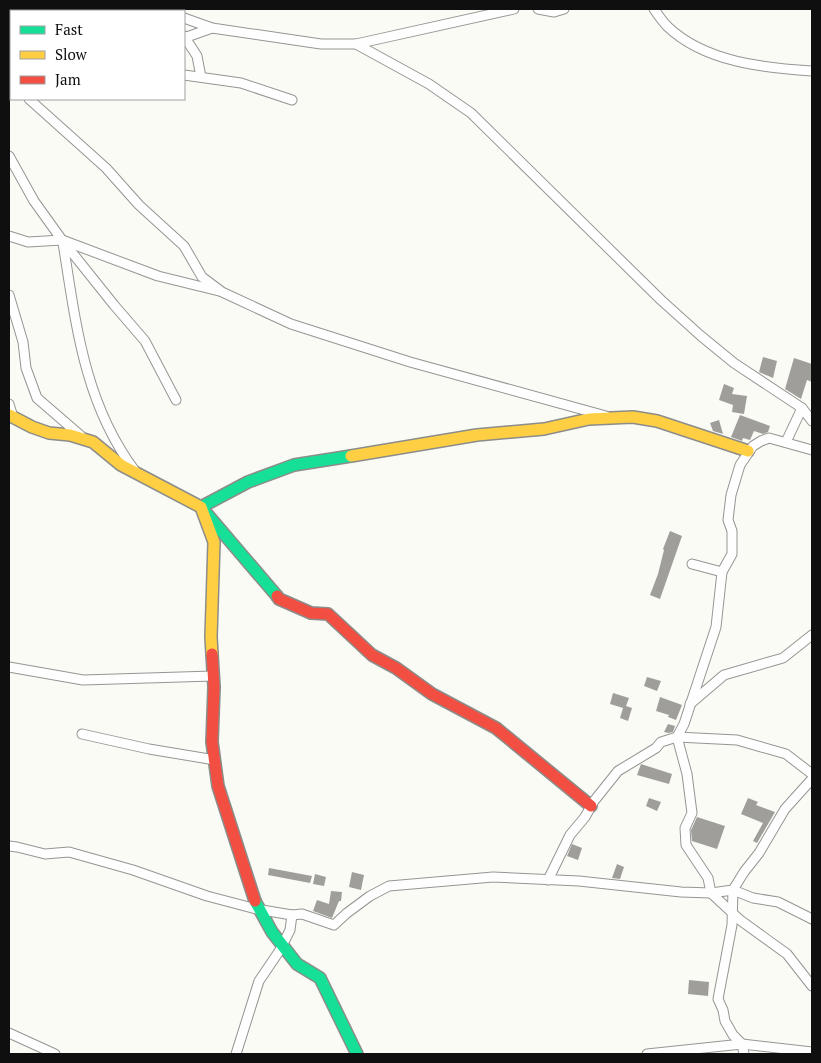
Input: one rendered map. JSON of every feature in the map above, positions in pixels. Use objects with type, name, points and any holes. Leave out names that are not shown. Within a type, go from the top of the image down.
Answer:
[{"type":"street","points":[[185,18],[212,28],[321,44],[356,44],[514,9]]},
{"type":"street","points":[[538,9],[554,12],[564,9]]},
{"type":"street","points":[[654,9],[668,27],[698,47],[728,58],[781,69],[812,71]]},
{"type":"street","points":[[185,37],[212,28]]},
{"type":"street","points":[[185,38],[197,56],[201,77]]},
{"type":"street","points":[[356,44],[429,84],[471,113],[661,300],[734,363],[802,408],[812,421]]},
{"type":"street","points":[[185,75],[241,83],[292,100]]},
{"type":"street","points":[[30,100],[106,168],[139,205],[184,246],[202,277],[222,292]]},
{"type":"street","points":[[9,156],[34,201],[62,240],[114,306],[146,342],[176,400]]},
{"type":"street","points":[[9,236],[28,242],[62,240],[158,276],[222,292],[291,324],[410,362],[611,418]]},
{"type":"street","points":[[62,240],[80,350],[94,396],[123,455],[136,474]]},
{"type":"street","points":[[9,295],[23,342],[26,368],[37,398],[85,439]]},
{"type":"street","points":[[9,404],[11,416],[49,433],[70,435],[93,442],[121,465],[201,507],[279,599],[311,613],[328,614],[372,655],[396,668],[432,694],[496,728],[591,806]]},
{"type":"street","points":[[786,442],[802,408]]},
{"type":"street","points":[[201,507],[248,482],[294,465],[477,435],[544,429],[589,419],[633,417],[658,421],[748,451]]},
{"type":"street","points":[[812,450],[769,438],[760,441],[748,451],[740,465],[731,496],[728,520],[732,532],[732,554],[722,572],[716,627],[684,724],[677,737],[683,756],[692,813],[685,828],[686,845],[708,878],[711,893],[732,914],[787,954],[812,986]]},
{"type":"street","points":[[201,507],[214,542],[211,637],[213,676],[212,742],[218,786],[232,837],[255,902],[272,932],[297,964],[320,978],[357,1054]]},
{"type":"street","points":[[692,564],[722,572]]},
{"type":"street","points":[[690,704],[724,675],[782,658],[812,635]]},
{"type":"street","points":[[9,667],[83,680],[213,676]]},
{"type":"street","points":[[82,734],[149,749],[215,760]]},
{"type":"street","points":[[548,880],[570,835],[618,771],[656,748],[661,742],[677,737],[737,740],[786,754],[812,774]]},
{"type":"street","points":[[744,1054],[742,1044],[733,1036],[725,1020],[718,999],[732,925],[733,890],[759,853],[785,809],[812,779]]},
{"type":"street","points":[[9,846],[44,854],[69,852],[133,870],[207,896],[260,910],[292,915],[302,914],[334,925],[354,907],[389,886],[493,877],[579,881],[681,892],[711,893],[733,890],[753,898],[778,902],[812,919]]},
{"type":"street","points":[[236,1054],[259,981],[290,930],[292,915]]},
{"type":"street","points":[[9,1033],[55,1054]]},
{"type":"street","points":[[647,1054],[742,1044],[812,1052]]},
{"type":"building","points":[[763,357],[777,361],[773,378],[759,372]]},
{"type":"building","points":[[794,358],[812,364],[812,382],[807,380],[801,399],[785,389]]},
{"type":"building","points":[[724,384],[734,388],[732,394],[747,396],[744,414],[732,412],[733,405],[719,400]]},
{"type":"building","points":[[740,415],[770,426],[768,432],[763,434],[754,431],[750,440],[743,438],[742,441],[731,437]]},
{"type":"building","points":[[719,420],[723,434],[713,431],[710,423]]},
{"type":"building","points":[[670,531],[682,536],[660,599],[650,595]]},
{"type":"building","points":[[647,677],[661,681],[657,691],[644,686]]},
{"type":"building","points":[[613,693],[629,698],[626,706],[632,708],[628,721],[620,718],[623,708],[610,704]]},
{"type":"building","points":[[660,697],[682,705],[676,720],[668,717],[669,715],[656,711]]},
{"type":"building","points":[[668,724],[675,726],[673,732],[664,732]]},
{"type":"building","points":[[641,764],[672,774],[669,784],[637,775]]},
{"type":"building","points":[[649,798],[661,802],[657,811],[646,806]]},
{"type":"building","points":[[748,798],[758,802],[756,805],[775,812],[757,843],[753,841],[763,823],[741,814]]},
{"type":"building","points":[[697,817],[725,826],[717,849],[692,841],[691,830]]},
{"type":"building","points":[[572,844],[582,848],[578,860],[567,856]]},
{"type":"building","points":[[617,864],[624,867],[620,879],[612,878]]},
{"type":"building","points":[[269,868],[312,876],[310,883],[268,875]]},
{"type":"building","points":[[352,872],[364,875],[361,890],[349,887]]},
{"type":"building","points":[[315,874],[326,877],[324,886],[313,884]]},
{"type":"building","points":[[331,891],[342,892],[341,901],[339,901],[332,918],[313,911],[317,900],[329,904]]},
{"type":"building","points":[[689,980],[709,982],[708,996],[688,994]]},
{"type":"traffic: fast","points":[[277,596],[201,507],[248,482],[294,465],[351,456]]},
{"type":"traffic: fast","points":[[255,901],[272,932],[297,964],[320,978],[357,1054]]},
{"type":"traffic: slow","points":[[9,415],[32,427],[49,433],[70,435],[93,442],[121,465],[201,507],[214,542],[212,654]]},
{"type":"traffic: slow","points":[[351,456],[477,435],[544,429],[589,419],[633,417],[657,421],[748,451]]},
{"type":"traffic: jam","points":[[277,596],[279,599],[311,613],[328,614],[372,655],[396,668],[432,694],[496,728],[591,806]]},
{"type":"traffic: jam","points":[[212,654],[214,687],[212,742],[218,786],[255,901]]}]
